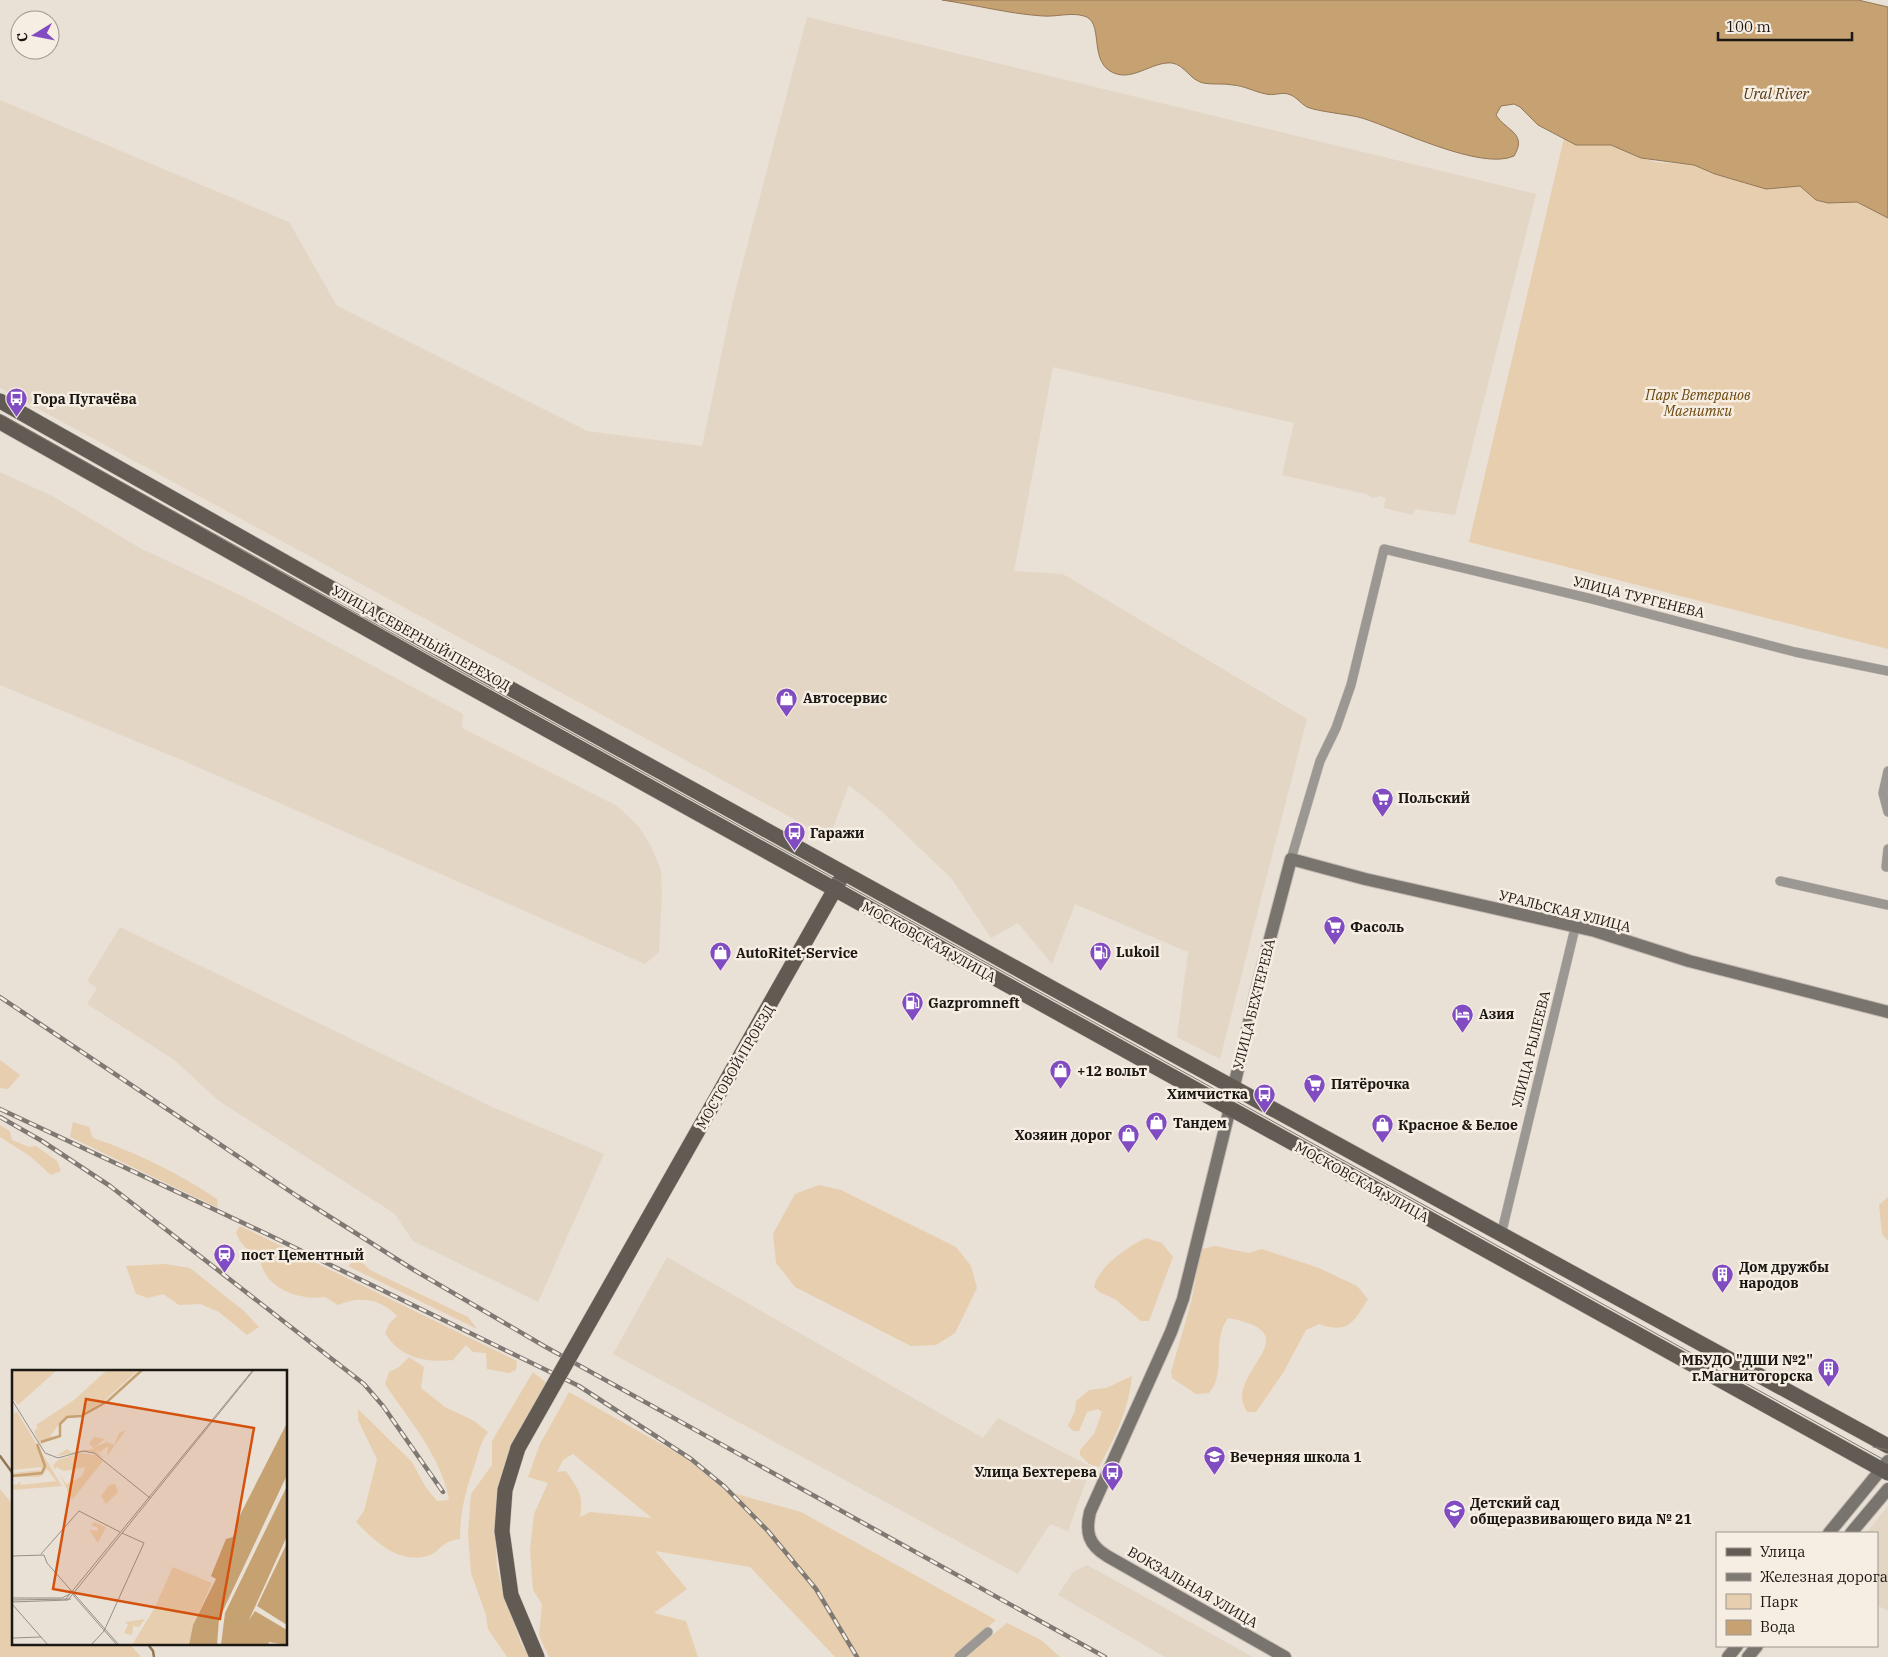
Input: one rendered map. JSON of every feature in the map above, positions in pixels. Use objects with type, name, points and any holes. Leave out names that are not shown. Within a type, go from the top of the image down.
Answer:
[{"type":"main road","name":"УЛИЦА СЕВЕРНЫЙ ПЕРЕХОД","points":[[0,401],[462,662],[844,872]]},
{"type":"main road","name":"УЛИЦА СЕВЕРНЫЙ ПЕРЕХОД","points":[[0,422],[450,676],[835,890]]},
{"type":"main road","name":"МОСТОВОЙ ПРОЕЗД","points":[[537,1657],[511,1595],[502,1531],[505,1490],[518,1448],[844,872]]},
{"type":"main road","name":"МОСКОВСКАЯ УЛИЦА","points":[[844,872],[1070,998],[1234,1086],[1500,1235],[1888,1446]]},
{"type":"main road","name":"МОСКОВСКАЯ УЛИЦА","points":[[835,890],[1886,1468]]},
{"type":"main road","name":"УЛИЦА БЕХТЕРЕВА","points":[[1230,1108],[1234,1086]]},
{"type":"street","name":"УЛИЦА ТУРГЕНЕВА","points":[[1384,549],[1592,599],[1795,652],[1888,671]]},
{"type":"street","name":"УЛИЦА БЕХТЕРЕВА","points":[[1234,1086],[1258,984],[1291,859],[1320,761],[1336,728],[1351,685],[1384,549]]},
{"type":"street","points":[[1888,771],[1883,793],[1888,812]]},
{"type":"street","points":[[1888,848],[1886,867],[1888,867]]},
{"type":"street","name":"УРАЛЬСКАЯ УЛИЦА","points":[[1291,859],[1365,879],[1595,931],[1742,976],[1888,1012]]},
{"type":"street","points":[[1780,881],[1888,905]]},
{"type":"street","name":"УЛИЦА РЫЛЕЕВА","points":[[1500,1235],[1575,928]]},
{"type":"street","name":"УЛИЦА БЕХТЕРЕВА","points":[[1089,1539],[1087,1525],[1090,1512],[1171,1332],[1183,1299],[1230,1108]]},
{"type":"street","points":[[1830,1532],[1886,1468]]},
{"type":"street","points":[[1852,1532],[1888,1489]]},
{"type":"street","name":"ВОКЗАЛЬНАЯ УЛИЦА","points":[[1089,1539],[1095,1547],[1107,1556],[1285,1657]]},
{"type":"street","points":[[959,1657],[988,1632]]},
{"type":"street","points":[[1728,1657],[1736,1647]]},
{"type":"street","points":[[1748,1657],[1756,1647]]},
{"type":"shaded area","points":[[807,17],[1536,194],[1455,515],[1415,509],[1413,515],[1384,508],[1386,498],[1380,496],[1373,498],[1366,494],[1282,475],[1294,423],[1053,367],[1014,571],[1063,574],[1307,719],[1220,1059],[1177,1037],[1188,952],[1075,904],[1052,964],[1018,923],[991,938],[952,879],[880,810],[849,785],[829,838],[0,388],[0,100],[289,222],[337,306],[587,431],[702,446],[733,300]]},
{"type":"shaded area","points":[[0,472],[54,497],[140,548],[244,597],[463,714],[462,728],[617,806],[639,827],[651,846],[661,871],[662,894],[659,952],[645,964],[184,761],[0,685]]},
{"type":"shaded area","points":[[120,927],[490,1106],[604,1154],[538,1302],[413,1241],[395,1214],[219,1101],[173,1059],[87,1004],[97,988],[87,981]]},
{"type":"shaded area","points":[[667,1257],[983,1438],[998,1418],[1091,1467],[1068,1531],[1050,1524],[1018,1574],[613,1354]]},
{"type":"shaded area","points":[[1888,1506],[1888,1611],[1878,1606],[1878,1532],[1867,1532]]},
{"type":"shaded area","points":[[1087,1565],[1253,1657],[1165,1657],[1058,1595],[1073,1572]]},
{"type":"green space","name":"Парк Ветеранов Магнитки","points":[[1564,138],[1576,145],[1611,145],[1655,162],[1694,165],[1751,184],[1800,186],[1828,203],[1857,202],[1888,218],[1888,649],[1469,542]]},
{"type":"green space","points":[[0,1060],[20,1075],[8,1089],[0,1088]]},
{"type":"green space","points":[[73,1122],[89,1127],[93,1138],[142,1157],[188,1181],[217,1199],[218,1208],[70,1137]]},
{"type":"green space","points":[[0,1125],[10,1131],[12,1140],[29,1147],[36,1146],[57,1161],[61,1171],[51,1175],[30,1156],[0,1137]]},
{"type":"green space","points":[[819,1185],[841,1190],[956,1247],[971,1266],[977,1288],[955,1333],[936,1345],[911,1346],[795,1287],[776,1263],[773,1234],[795,1194]]},
{"type":"green space","points":[[1888,1197],[1888,1241],[1882,1234],[1879,1205]]},
{"type":"green space","points":[[240,1226],[517,1361],[516,1370],[509,1373],[487,1369],[486,1353],[473,1352],[466,1345],[453,1360],[433,1361],[414,1357],[398,1348],[385,1333],[389,1324],[397,1316],[384,1305],[369,1300],[354,1300],[338,1305],[325,1297],[303,1297],[282,1289],[270,1280],[259,1255],[242,1244],[236,1232]]},
{"type":"green space","points":[[1146,1238],[1162,1243],[1173,1257],[1149,1321],[1141,1321],[1115,1299],[1099,1292],[1094,1287],[1102,1272],[1115,1258]]},
{"type":"green space","points":[[1215,1246],[1248,1253],[1262,1249],[1319,1268],[1357,1286],[1368,1299],[1354,1320],[1343,1327],[1329,1327],[1319,1324],[1306,1330],[1283,1373],[1256,1412],[1247,1412],[1242,1397],[1245,1384],[1264,1350],[1266,1340],[1262,1331],[1250,1324],[1228,1318],[1220,1337],[1217,1376],[1209,1393],[1196,1394],[1172,1378],[1171,1372],[1192,1299],[1200,1255],[1202,1249]]},
{"type":"green space","points":[[357,1258],[370,1270],[468,1317],[477,1329],[348,1266]]},
{"type":"green space","points":[[165,1264],[190,1268],[244,1311],[259,1327],[247,1335],[219,1312],[200,1304],[179,1305],[163,1294],[148,1298],[136,1294],[126,1266]]},
{"type":"green space","points":[[409,1357],[424,1367],[421,1388],[445,1407],[474,1421],[488,1432],[479,1449],[466,1494],[462,1511],[460,1539],[444,1544],[427,1556],[416,1558],[396,1554],[387,1549],[356,1522],[364,1511],[377,1459],[358,1420],[358,1409],[412,1462],[425,1486],[437,1501],[449,1500],[445,1484],[432,1454],[385,1384],[389,1372],[399,1367]]},
{"type":"green space","points":[[533,1372],[549,1385],[495,1531],[497,1567],[502,1589],[521,1643],[529,1657],[507,1657],[488,1629],[486,1615],[471,1573],[468,1533],[471,1494],[492,1465],[492,1441]]},
{"type":"green space","points":[[1132,1376],[1128,1400],[1110,1445],[1099,1467],[1089,1464],[1080,1455],[1080,1450],[1094,1434],[1102,1412],[1098,1409],[1087,1412],[1079,1431],[1073,1431],[1068,1426],[1075,1411],[1076,1401],[1089,1390],[1106,1388]]},
{"type":"green space","points":[[569,1392],[686,1458],[726,1491],[801,1512],[996,1620],[953,1657],[835,1657],[750,1567],[655,1551],[687,1589],[654,1613],[686,1621],[698,1657],[549,1657],[539,1635],[542,1604],[533,1590],[530,1550],[534,1514],[548,1483],[528,1477],[540,1444]],"holes":[[[573,1454],[652,1518],[590,1512],[580,1517],[581,1503],[577,1487],[566,1471],[557,1472],[563,1460]]]},
{"type":"green space","points":[[0,1489],[12,1504],[12,1644],[130,1644],[141,1657],[0,1657]]},
{"type":"green space","points":[[1007,1623],[1041,1640],[1060,1657],[966,1657]]},
{"type":"water","name":"Ural River","points":[[942,0],[1858,0],[1888,7],[1888,218],[1857,202],[1828,203],[1816,200],[1800,186],[1766,189],[1715,174],[1694,165],[1641,158],[1611,145],[1576,145],[1538,125],[1520,107],[1514,104],[1501,106],[1496,115],[1517,137],[1519,142],[1514,156],[1499,159],[1481,158],[1439,147],[1362,118],[1307,107],[1288,94],[1269,94],[1226,84],[1203,83],[1194,79],[1177,64],[1164,63],[1133,74],[1118,74],[1110,71],[1104,65],[1100,58],[1094,25],[1090,19],[1084,16],[1074,14],[1031,15]]},
{"type":"waterway","points":[[0,1456],[12,1472]]},
{"type":"waterway","points":[[148,1644],[153,1651],[154,1657]]},
{"type":"tram line","points":[[0,414],[456,669],[1888,1462]]},
{"type":"tram line","points":[[1873,1447],[1888,1450]]},
{"type":"railway","points":[[0,997],[297,1196],[414,1270],[544,1346],[1105,1657]]},
{"type":"railway","points":[[0,1109],[271,1236],[579,1386],[691,1459],[725,1487],[768,1531],[816,1589],[857,1657]]},
{"type":"railway","points":[[0,1117],[42,1141],[110,1186],[364,1384],[383,1406],[443,1492]]},
{"type":"place","name":"Гора Пугачёва","points":[[17,418]]},
{"type":"place","name":"Автосервис","points":[[787,717]]},
{"type":"place","name":"Польский","points":[[1382,817]]},
{"type":"place","name":"Гаражи","points":[[794,852]]},
{"type":"place","name":"Фасоль","points":[[1334,946]]},
{"type":"place","name":"Lukoil","points":[[1100,971]]},
{"type":"place","name":"AutoRitet-Service","points":[[720,972]]},
{"type":"place","name":"Gazpromneft","points":[[912,1022]]},
{"type":"place","name":"Азия","points":[[1463,1033]]},
{"type":"place","name":"+12 вольт","points":[[1061,1090]]},
{"type":"place","name":"Пятёрочка","points":[[1315,1103]]},
{"type":"place","name":"Химчистка","points":[[1264,1113]]},
{"type":"place","name":"Тандем","points":[[1157,1142]]},
{"type":"place","name":"Красное & Белое","points":[[1382,1144]]},
{"type":"place","name":"Хозяин дорог","points":[[1128,1154]]},
{"type":"place","name":"пост Цементный","points":[[225,1274]]},
{"type":"place","name":"Дом дружбы народов","points":[[1723,1294]]},
{"type":"place","name":"МБУДО \"ДШИ №2\" г.Магнитогорска","points":[[1829,1387]]},
{"type":"place","name":"Вечерняя школа 1","points":[[1214,1476]]},
{"type":"place","name":"Улица Бехтерева","points":[[1113,1491]]},
{"type":"place","name":"Детский сад общеразвивающего вида № 21","points":[[1454,1530]]}]
